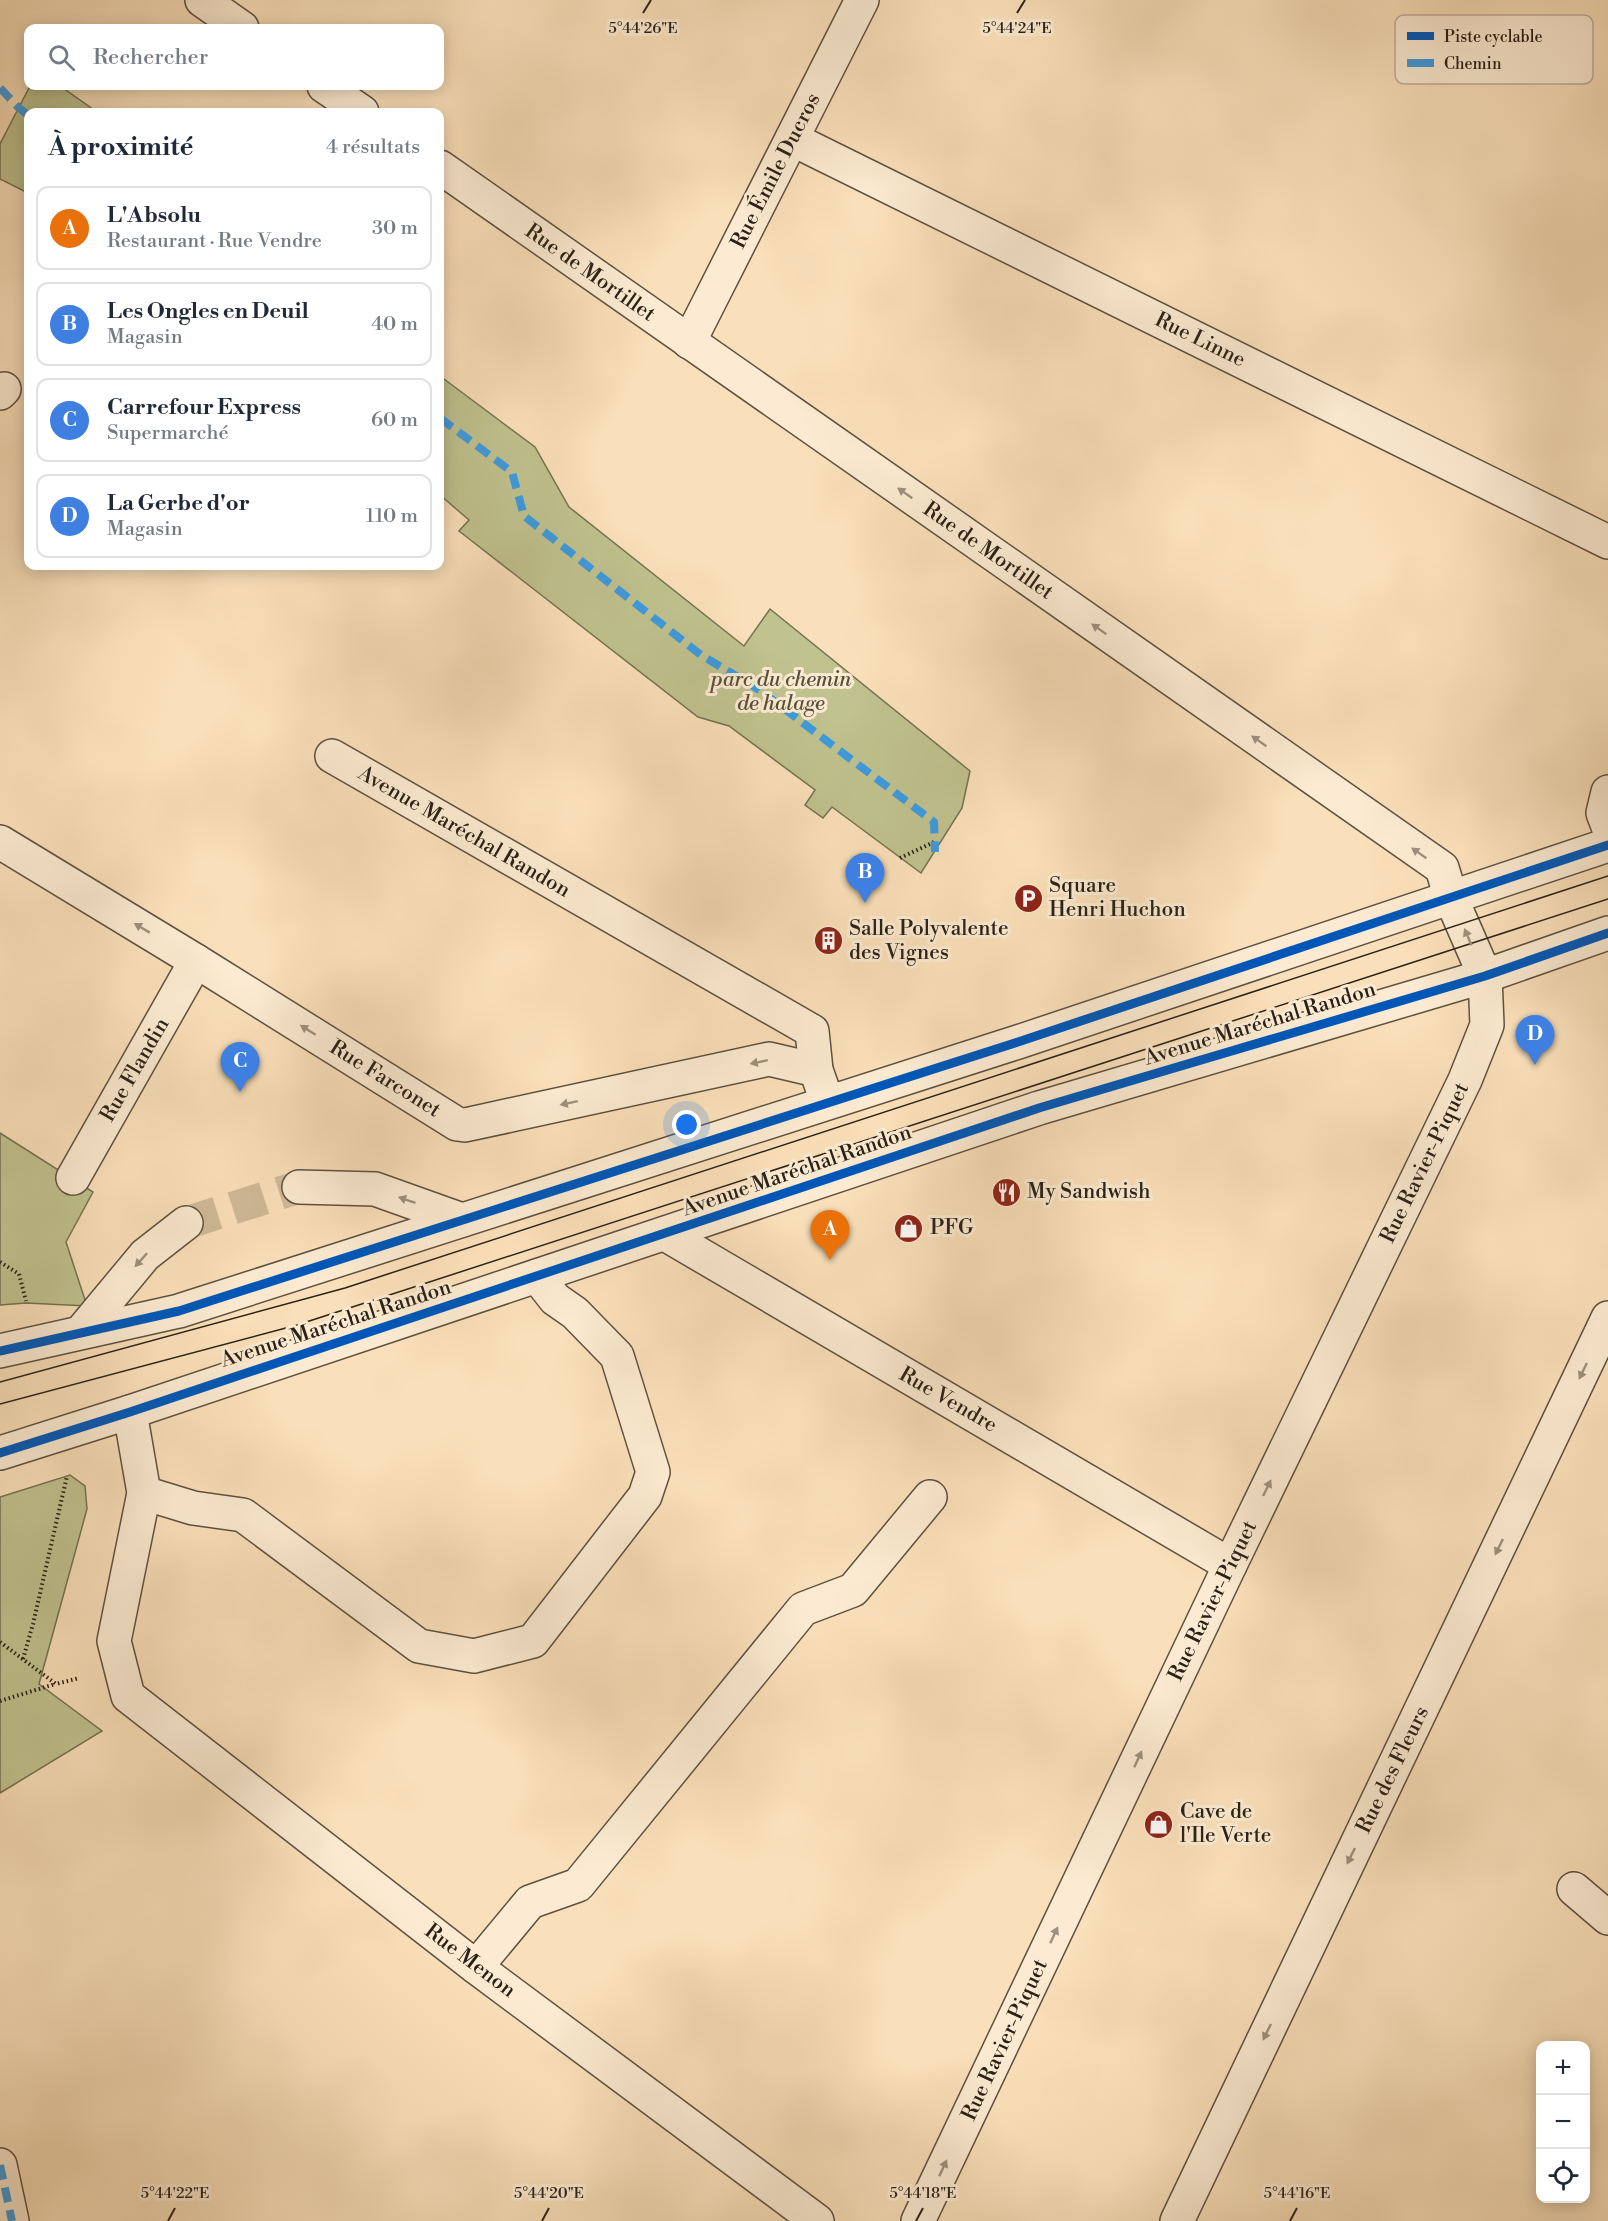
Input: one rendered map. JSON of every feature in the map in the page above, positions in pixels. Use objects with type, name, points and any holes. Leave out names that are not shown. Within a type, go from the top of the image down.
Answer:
[{"type":"street","points":[[202,0],[236,24]]},
{"type":"street","name":"Rue Émile Ducros","points":[[689,342],[862,0]]},
{"type":"street","points":[[330,90],[356,108]]},
{"type":"street","name":"Rue Linne","points":[[792,139],[1608,542]]},
{"type":"street","name":"Rue de Mortillet","points":[[444,170],[1442,868],[1451,898],[1485,976]]},
{"type":"street","name":"Avenue Maréchal Randon","points":[[332,756],[812,1031],[816,1070],[828,1103]]},
{"type":"street","points":[[1608,792],[1603,813],[1608,826]]},
{"type":"street","name":"Rue Farconet","points":[[0,842],[457,1124],[465,1125],[769,1059],[816,1070]]},
{"type":"street","points":[[0,1351],[179,1311],[1018,1042],[1608,845]]},
{"type":"street","name":"Avenue Maréchal Randon","points":[[0,1453],[130,1412],[1039,1108],[1485,976],[1608,933]]},
{"type":"street","name":"Rue Flandin","points":[[73,1178],[196,961]]},
{"type":"street","name":"Rue Ravier-Piquet","points":[[918,2221],[1230,1565],[1465,1080],[1487,1025],[1485,976]]},
{"type":"street","points":[[299,1187],[375,1189],[462,1220]]},
{"type":"street","points":[[81,1332],[145,1255],[186,1223]]},
{"type":"street","name":"Rue Vendre","points":[[665,1234],[1230,1565]]},
{"type":"street","points":[[144,1493],[194,1508],[243,1515],[420,1646],[474,1656],[533,1641],[645,1496],[653,1472],[617,1356],[575,1313],[555,1299],[537,1276]]},
{"type":"street","name":"Rue des Fleurs","points":[[1177,2221],[1608,1318]]},
{"type":"street","points":[[124,1682],[114,1641],[144,1493],[130,1412]]},
{"type":"street","points":[[477,1967],[530,1902],[578,1885],[802,1609],[853,1590],[930,1497]]},
{"type":"street","name":"Rue Menon","points":[[124,1682],[477,1967],[817,2221]]},
{"type":"street","points":[[1574,1888],[1608,1917]]},
{"type":"street","points":[[0,2165],[12,2221]]},
{"type":"path","points":[[900,858],[934,842]]},
{"type":"path","points":[[0,1262],[19,1274],[26,1303]]},
{"type":"path","points":[[23,1659],[69,1466]]},
{"type":"path","points":[[0,1642],[56,1684]]},
{"type":"path","points":[[0,1701],[56,1684],[124,1682]]},
{"type":"green space","points":[[28,90],[66,90],[91,108],[24,108],[24,191],[0,179],[0,144]]},
{"type":"green space","name":"parc du chemin de halage","points":[[444,379],[535,447],[569,507],[744,646],[770,609],[970,771],[962,808],[921,873],[832,807],[823,818],[805,805],[815,790],[729,726],[698,717],[459,531],[469,520],[444,498]]},
{"type":"green space","points":[[0,1133],[93,1192],[66,1242],[87,1306],[26,1303],[0,1305]]},
{"type":"green space","points":[[70,1475],[85,1486],[87,1509],[39,1684],[102,1731],[0,1793],[0,1497]]},
{"type":"tunnel","points":[[186,1223],[299,1187]]},
{"type":"tram line","points":[[0,1382],[345,1288],[1608,876]]},
{"type":"tram line","points":[[0,1404],[297,1325],[1608,899]]},
{"type":"marked path","points":[[0,88],[24,112]]},
{"type":"marked path","points":[[444,421],[512,472],[524,516],[701,655],[758,689],[934,822],[935,852]]},
{"type":"marked path","points":[[0,2165],[12,2221]]},
{"type":"cycle path","points":[[0,1351],[179,1311],[1018,1042],[1608,845]]},
{"type":"cycle path","points":[[0,1453],[130,1412],[1039,1108],[1485,976],[1608,933]]},
{"type":"place","name":"Square Henri Huchon","points":[[1028,898]]},
{"type":"place","name":"Les Ongles en Deuil","points":[[865,903]]},
{"type":"place","name":"Salle Polyvalente des Vignes","points":[[828,941]]},
{"type":"place","name":"La Gerbe d'or","points":[[1535,1065]]},
{"type":"place","name":"Carrefour Express","points":[[240,1092]]},
{"type":"place","name":"My Sandwish","points":[[1006,1192]]},
{"type":"place","name":"PFG","points":[[909,1228]]},
{"type":"place","name":"L'Absolu","points":[[830,1260]]},
{"type":"place","name":"Cave de l'Ile Verte","points":[[1159,1824]]}]
